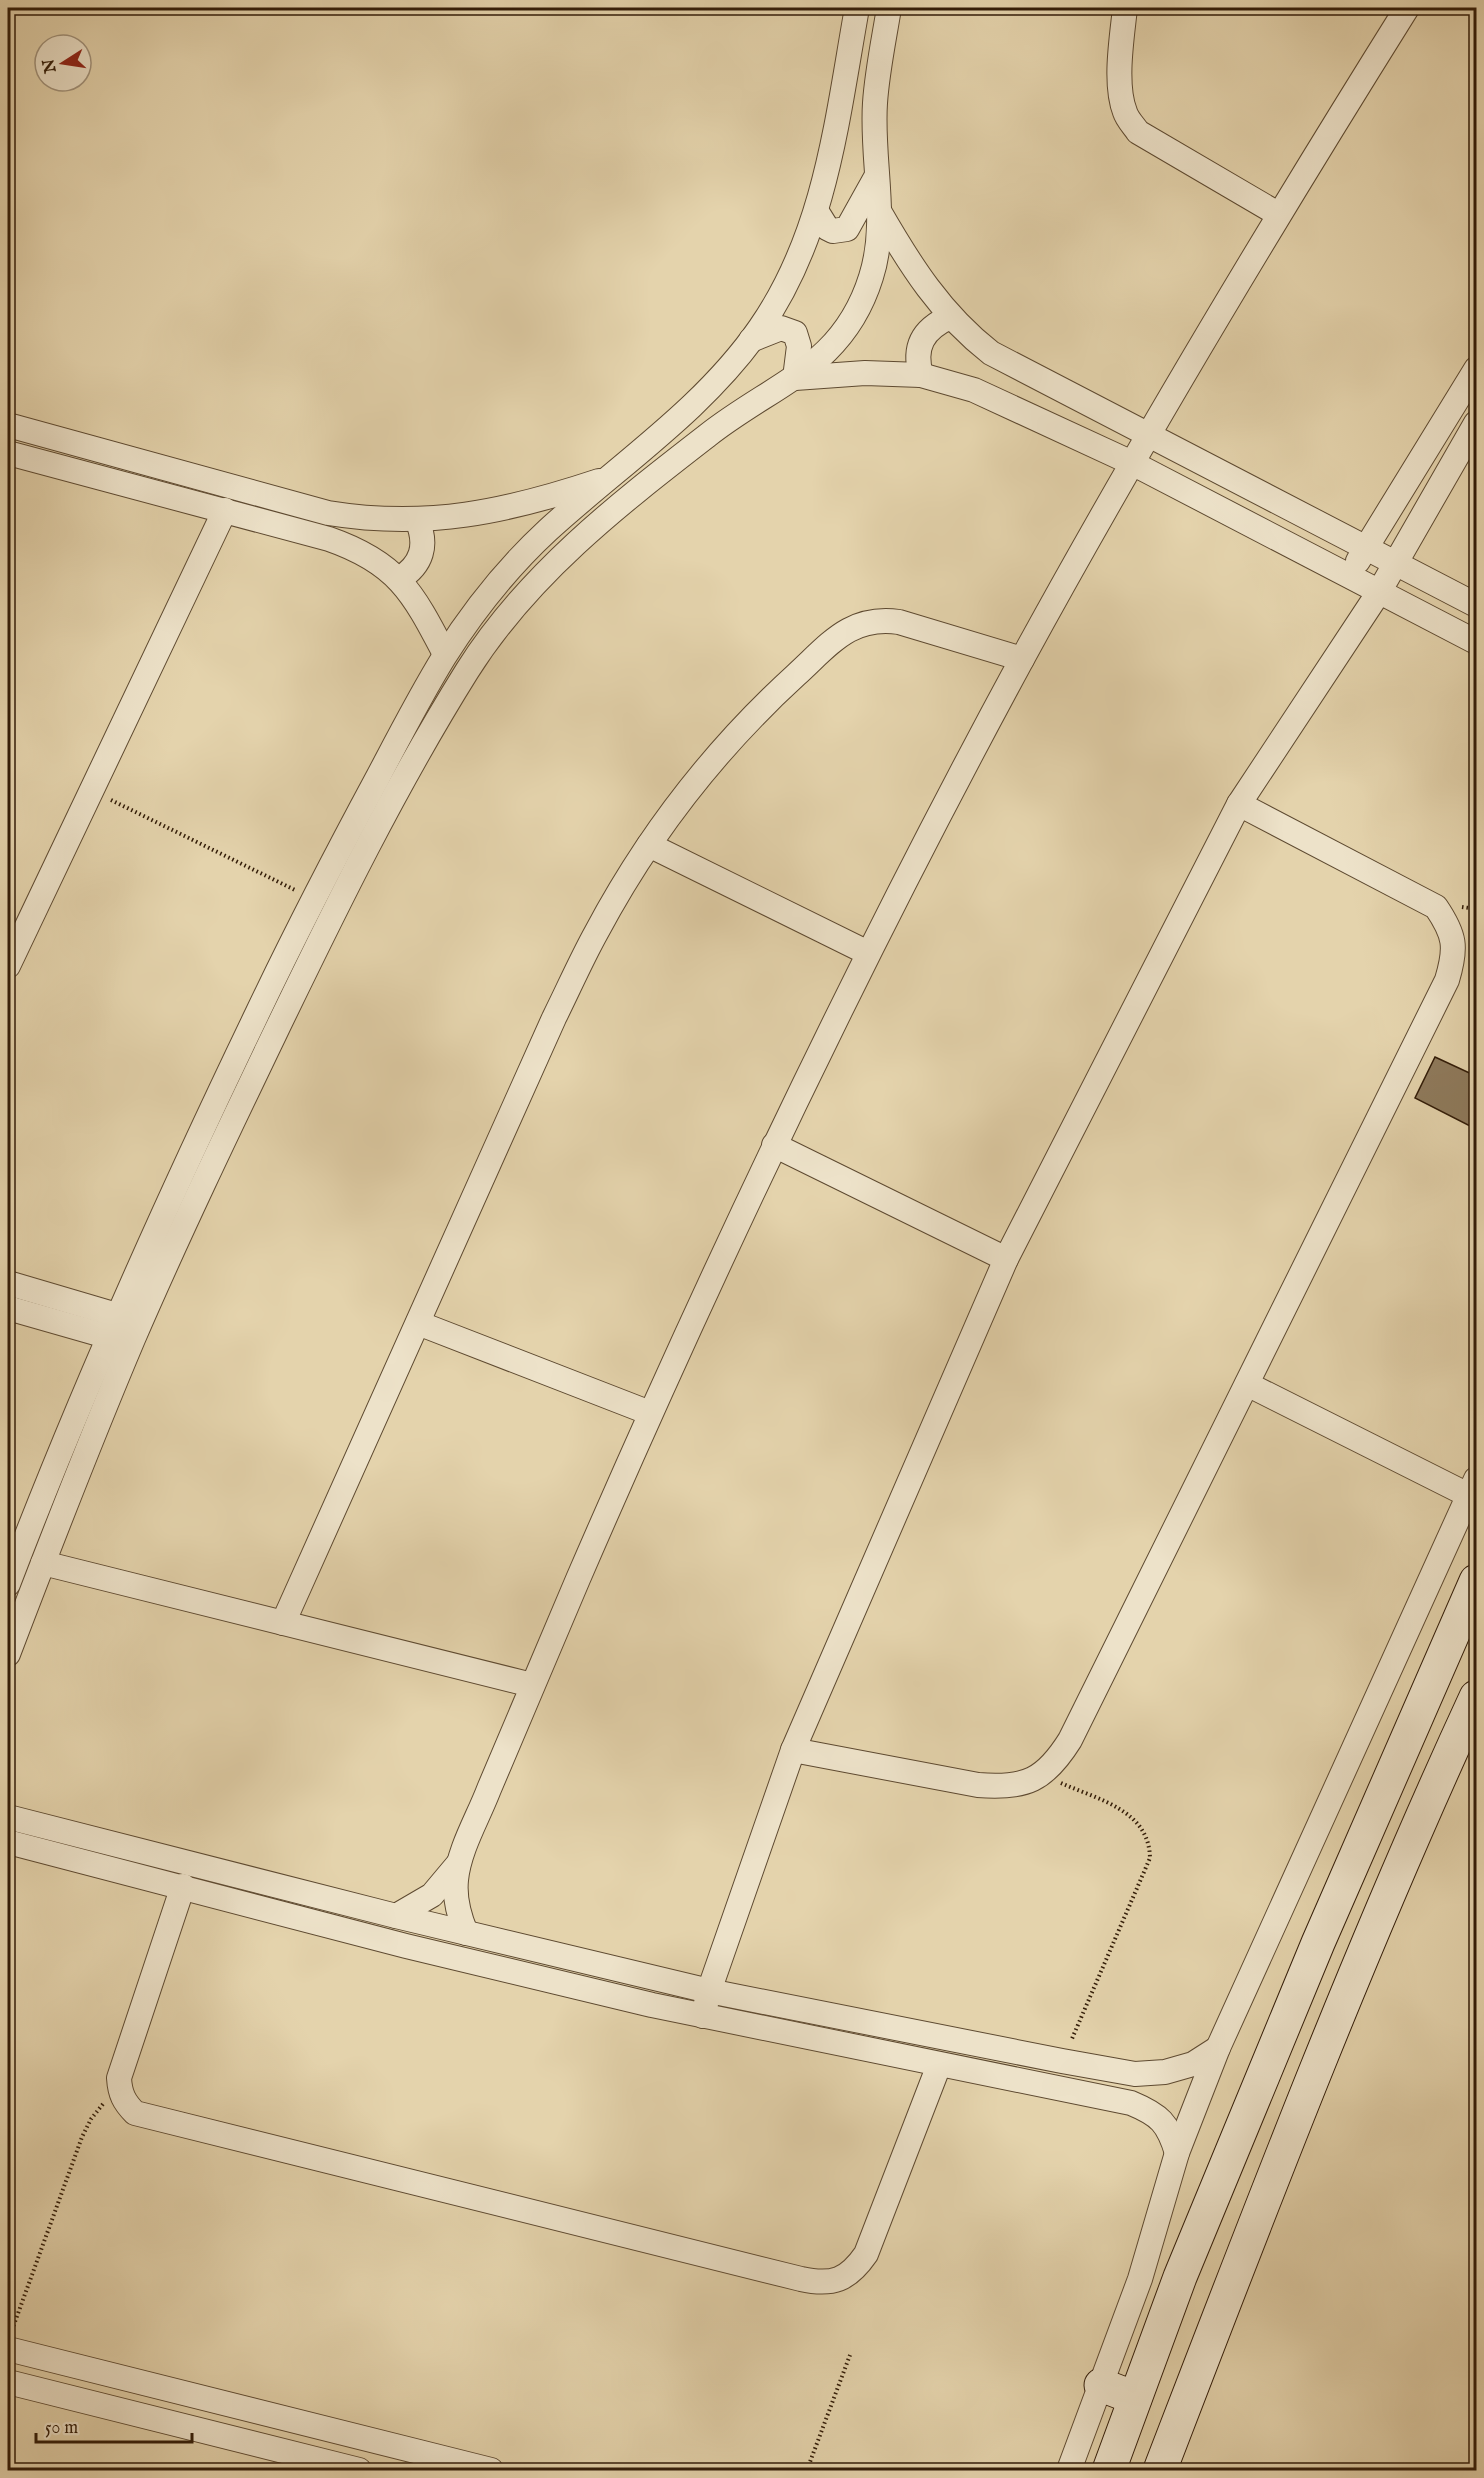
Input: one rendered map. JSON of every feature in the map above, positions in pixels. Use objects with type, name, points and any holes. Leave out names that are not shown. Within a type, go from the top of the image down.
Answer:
[{"type":"street","points":[[8,1584],[112,1325],[312,899],[446,654],[486,597],[516,562],[548,530],[715,383],[750,340],[790,277],[817,212],[830,165],[857,8]]},
{"type":"street","points":[[8,1654],[136,1333],[240,1107],[341,898],[451,698],[492,634],[541,576],[597,525],[717,428],[795,378],[821,358],[843,334],[860,306],[874,264],[878,242],[875,102],[889,8]]},
{"type":"street","points":[[1125,8],[1121,47],[1121,89],[1125,112],[1137,132],[1278,214]]},
{"type":"street","points":[[466,1933],[456,1898],[460,1862],[532,1685],[650,1413],[774,1145],[868,953],[1022,659],[1148,434],[1278,214],[1407,8]]},
{"type":"street","points":[[817,212],[833,231],[847,229],[877,176]]},
{"type":"street","points":[[879,210],[925,285],[950,316],[991,353],[1476,605]]},
{"type":"street","points":[[921,375],[917,361],[918,346],[924,334],[934,323],[950,316]]},
{"type":"street","points":[[750,340],[781,328],[795,333],[799,346],[795,378]]},
{"type":"street","points":[[1348,576],[1476,369]]},
{"type":"street","points":[[795,378],[865,373],[921,375],[974,390],[1132,463],[1476,642]]},
{"type":"street","points":[[703,2016],[709,1991],[793,1750],[1006,1259],[1239,804],[1379,592],[1476,423]]},
{"type":"street","points":[[8,424],[328,513],[377,519],[417,520],[477,514],[507,508],[610,477]]},
{"type":"street","points":[[8,453],[225,510],[355,548],[378,561],[399,579],[416,600],[446,654]]},
{"type":"street","points":[[8,966],[225,510]]},
{"type":"street","points":[[399,579],[411,572],[420,561],[424,547],[423,533],[417,520]]},
{"type":"street","points":[[283,1623],[596,932],[649,845],[702,774],[766,703],[850,628],[882,620],[899,622],[1022,659]]},
{"type":"street","points":[[793,1750],[987,1786],[1006,1787],[1044,1774],[1055,1763],[1070,1740],[1447,980],[1455,955],[1451,928],[1436,907],[1239,804]]},
{"type":"street","points":[[649,845],[868,953]]},
{"type":"street","points":[[774,1145],[1006,1259]]},
{"type":"street","points":[[8,1283],[136,1333]]},
{"type":"street","points":[[8,1308],[112,1325]]},
{"type":"street","points":[[418,1323],[650,1413]]},
{"type":"street","points":[[1069,2470],[1140,2279],[1177,2153],[1218,2048],[1472,1487],[1247,1384]]},
{"type":"street","points":[[43,1563],[532,1685]]},
{"type":"street","points":[[1109,2470],[1180,2277],[1317,1943],[1476,1581]]},
{"type":"street","points":[[1160,2470],[1304,2097],[1383,1907],[1476,1697]]},
{"type":"street","points":[[8,1816],[396,1916],[709,1991],[1062,2061],[1135,2074],[1165,2072],[1193,2064],[1218,2048]]},
{"type":"street","points":[[8,1842],[406,1946],[703,2016],[1131,2103],[1153,2112],[1170,2130],[1177,2153]]},
{"type":"street","points":[[396,1916],[432,1895],[460,1862]]},
{"type":"street","points":[[183,1886],[122,2067],[120,2091],[125,2103],[135,2113],[820,2283],[839,2280],[855,2270],[866,2254],[939,2065]]},
{"type":"street","points":[[1340,1892],[1346,1900],[1363,1910],[1383,1907]]},
{"type":"street","points":[[1317,1943],[1328,1941],[1347,1945],[1361,1959]]},
{"type":"street","points":[[9,2340],[491,2470]]},
{"type":"street","points":[[8,2382],[359,2470]]},
{"type":"street","points":[[1101,2385],[1135,2398]]},
{"type":"path","points":[[91,790],[312,899]]},
{"type":"path","points":[[1044,1774],[1135,1818],[1145,1830],[1150,1844],[1150,1858],[1062,2061]]},
{"type":"path","points":[[9,2340],[91,2119],[103,2103],[120,2091]]},
{"type":"path","points":[[807,2470],[850,2355]]},
{"type":"building","points":[[1435,1057],[1476,1076],[1476,1114],[1470,1126],[1415,1098]]}]
